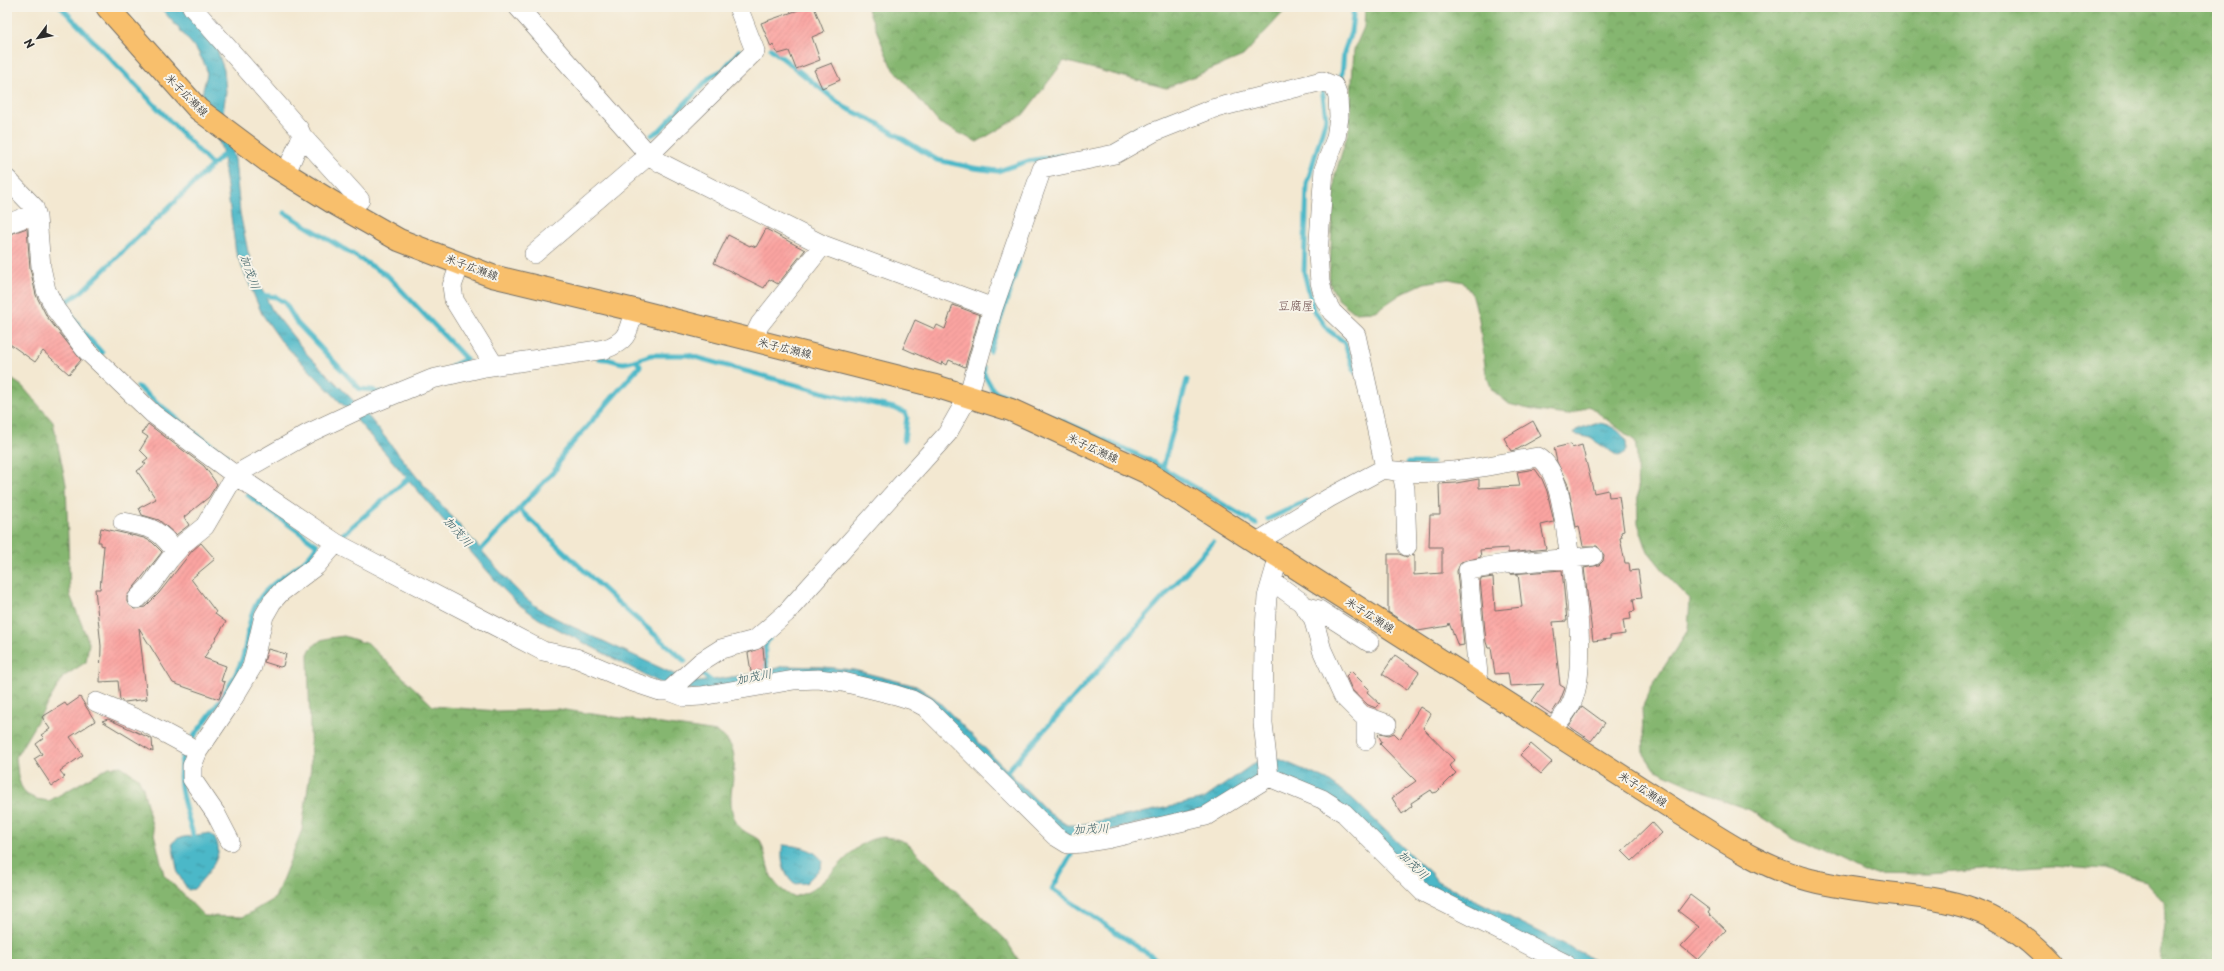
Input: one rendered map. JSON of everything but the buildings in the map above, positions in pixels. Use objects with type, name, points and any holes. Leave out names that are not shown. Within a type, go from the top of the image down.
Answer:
[{"type":"main road","name":"米子広瀬線","points":[[107,7],[198,109],[286,173],[400,240],[492,276],[752,340],[968,396],[1010,410],[1146,472],[1708,831],[1760,860],[1808,880],[1855,888],[1933,897],[1962,904],[2010,926],[2035,945],[2052,964]]},
{"type":"street","points":[[192,7],[299,129],[302,136],[360,200]]},
{"type":"street","points":[[518,7],[649,155],[823,245],[993,308]]},
{"type":"street","points":[[534,254],[649,155],[755,51],[738,7]]},
{"type":"street","points":[[669,691],[702,661],[722,649],[755,640],[786,613],[947,434],[968,396],[993,308],[1042,169],[1115,154],[1167,126],[1212,109],[1322,80],[1334,86],[1338,97],[1339,117],[1336,138],[1324,169],[1318,255],[1320,282],[1324,298],[1332,312],[1356,335],[1384,463],[1382,469]]},
{"type":"street","points":[[286,173],[302,136]]},
{"type":"street","points":[[7,180],[34,208],[36,213],[40,228],[42,267],[46,290],[56,310],[72,333],[98,363],[153,414],[235,475],[336,543],[542,651],[576,658],[630,681],[660,691],[669,691],[685,697],[701,696],[794,680],[818,679],[843,682],[912,700],[925,707],[1049,832],[1068,844],[1107,839],[1206,816],[1269,777]]},
{"type":"street","points":[[7,224],[36,213]]},
{"type":"street","points":[[752,340],[760,324],[823,245]]},
{"type":"street","points":[[460,264],[452,286],[454,300],[494,366]]},
{"type":"street","points":[[137,599],[150,586],[176,552],[205,526],[235,475],[309,433],[356,411],[432,379],[494,366],[605,349],[616,345],[625,338],[634,310]]},
{"type":"street","points":[[1256,542],[1382,469],[1402,473],[1440,474],[1538,457],[1545,461],[1555,479],[1571,558],[1578,621],[1579,672],[1570,705],[1552,731]]},
{"type":"street","points":[[1402,473],[1405,489],[1407,546]]},
{"type":"street","points":[[123,522],[155,529],[163,535],[176,552]]},
{"type":"street","points":[[230,841],[216,814],[192,779],[192,766],[198,750],[228,707],[252,667],[264,616],[272,602],[280,593],[316,566],[336,543]]},
{"type":"street","points":[[1269,777],[1263,723],[1264,645],[1267,597],[1279,556]]},
{"type":"street","points":[[1479,685],[1468,570],[1593,556]]},
{"type":"street","points":[[1272,581],[1304,606],[1313,618],[1322,650],[1343,696],[1366,717],[1387,724]]},
{"type":"street","points":[[1304,606],[1319,610],[1369,642]]},
{"type":"street","points":[[96,702],[144,722],[198,750]]},
{"type":"street","points":[[1366,717],[1366,740]]},
{"type":"street","points":[[1269,777],[1322,799],[1344,813],[1423,892],[1566,964]]},
{"type":"green space","points":[[867,7],[1288,7],[1243,56],[1166,88],[1064,61],[1023,115],[977,142],[939,123],[891,66]]},
{"type":"green space","points":[[1365,7],[2217,7],[2217,964],[2159,964],[2165,917],[2164,902],[2145,881],[2105,869],[2053,865],[1928,874],[1864,873],[1794,838],[1750,810],[1727,802],[1654,769],[1644,754],[1642,708],[1653,684],[1688,630],[1690,599],[1672,581],[1647,550],[1638,523],[1637,455],[1635,441],[1589,406],[1568,415],[1537,411],[1509,404],[1492,390],[1486,374],[1479,319],[1473,296],[1463,282],[1449,279],[1424,283],[1401,294],[1376,311],[1354,312],[1338,299],[1329,283],[1335,175],[1349,129],[1354,50],[1364,27]]},
{"type":"green space","points":[[7,376],[22,386],[53,422],[66,484],[70,595],[89,643],[86,662],[63,677],[16,757],[18,777],[21,786],[26,794],[36,799],[49,801],[109,767],[121,766],[138,778],[143,788],[164,875],[204,916],[243,917],[275,898],[302,830],[311,766],[308,654],[311,648],[321,640],[344,636],[368,644],[433,706],[497,711],[558,709],[717,732],[727,741],[733,750],[734,773],[731,797],[732,810],[736,822],[743,830],[760,840],[770,873],[777,885],[784,891],[793,897],[809,892],[825,880],[845,859],[866,842],[878,838],[891,838],[907,843],[1006,940],[1021,964],[7,964]]},
{"type":"water","name":"加茂川","points":[[160,7],[181,7],[215,44],[224,70],[226,92],[223,113],[235,160],[240,213],[248,252],[259,284],[272,310],[307,354],[364,411],[416,476],[511,584],[524,597],[544,612],[678,676],[699,682],[765,672],[783,666],[824,667],[854,670],[916,686],[936,699],[1049,813],[1067,825],[1078,825],[1204,799],[1263,757],[1272,756],[1327,780],[1352,798],[1431,873],[1437,881],[1584,954],[1598,964],[1572,964],[1428,891],[1283,777],[1222,805],[1068,839],[923,704],[845,680],[702,691],[664,685],[539,619],[517,603],[503,589],[348,410],[281,341],[262,314],[236,253],[222,150],[202,94],[207,74],[206,67],[197,50]]},
{"type":"water","points":[[1595,423],[1607,425],[1623,436],[1626,442],[1624,454],[1618,456],[1590,438],[1573,434],[1576,430]]},
{"type":"water","points":[[210,833],[216,840],[218,855],[215,862],[194,889],[188,890],[178,874],[172,843],[178,838]]},
{"type":"water","points":[[783,845],[810,850],[822,860],[821,868],[806,883],[794,884],[787,876],[782,861]]},
{"type":"waterway","points":[[61,7],[212,165]]},
{"type":"waterway","points":[[1341,85],[1344,52],[1351,32],[1354,7]]},
{"type":"waterway","points":[[771,49],[844,107],[877,123],[937,160],[974,168],[998,171],[1028,161],[1064,155]]},
{"type":"waterway","points":[[652,135],[660,130],[710,77],[723,70],[739,51]]},
{"type":"waterway","points":[[1322,88],[1326,118],[1307,184],[1304,272],[1313,309],[1328,330],[1344,342],[1355,372]]},
{"type":"waterway","points":[[1105,149],[1137,129],[1182,111]]},
{"type":"waterway","points":[[66,302],[81,292],[227,151]]},
{"type":"waterway","points":[[7,167],[14,174]]},
{"type":"waterway","points":[[285,213],[388,276],[466,359],[452,366]]},
{"type":"waterway","points":[[990,351],[1019,262]]},
{"type":"waterway","points":[[55,289],[66,302],[68,310],[84,333],[102,353]]},
{"type":"waterway","points":[[260,295],[276,297],[285,303],[297,323],[360,389],[373,390],[377,393],[381,392]]},
{"type":"waterway","points":[[478,553],[556,469],[563,454],[640,366],[636,360],[651,355],[688,355],[829,394],[894,408],[905,413],[907,417],[904,441]]},
{"type":"waterway","points":[[599,359],[609,359],[620,363],[636,360]]},
{"type":"waterway","points":[[984,368],[983,372],[993,390],[1149,460],[1256,524]]},
{"type":"waterway","points":[[1163,467],[1187,380]]},
{"type":"waterway","points":[[138,387],[193,432],[226,455]]},
{"type":"waterway","points":[[1408,463],[1432,463]]},
{"type":"waterway","points":[[340,537],[410,477]]},
{"type":"waterway","points":[[194,736],[222,698],[239,668],[245,650],[252,614],[258,601],[272,586],[304,561],[317,545],[248,495]]},
{"type":"waterway","points":[[1268,519],[1307,501]]},
{"type":"waterway","points":[[519,509],[614,599],[685,661]]},
{"type":"waterway","points":[[1004,775],[1213,542]]},
{"type":"waterway","name":"加茂川","points":[[768,674],[765,660],[765,647],[769,639]]},
{"type":"waterway","points":[[698,671],[715,684]]},
{"type":"waterway","points":[[183,753],[180,776],[181,787],[185,808],[195,841]]},
{"type":"waterway","points":[[1071,855],[1052,889],[1163,964]]},
{"type":"district","name":"豆腐屋","points":[[1296,306]]}]
